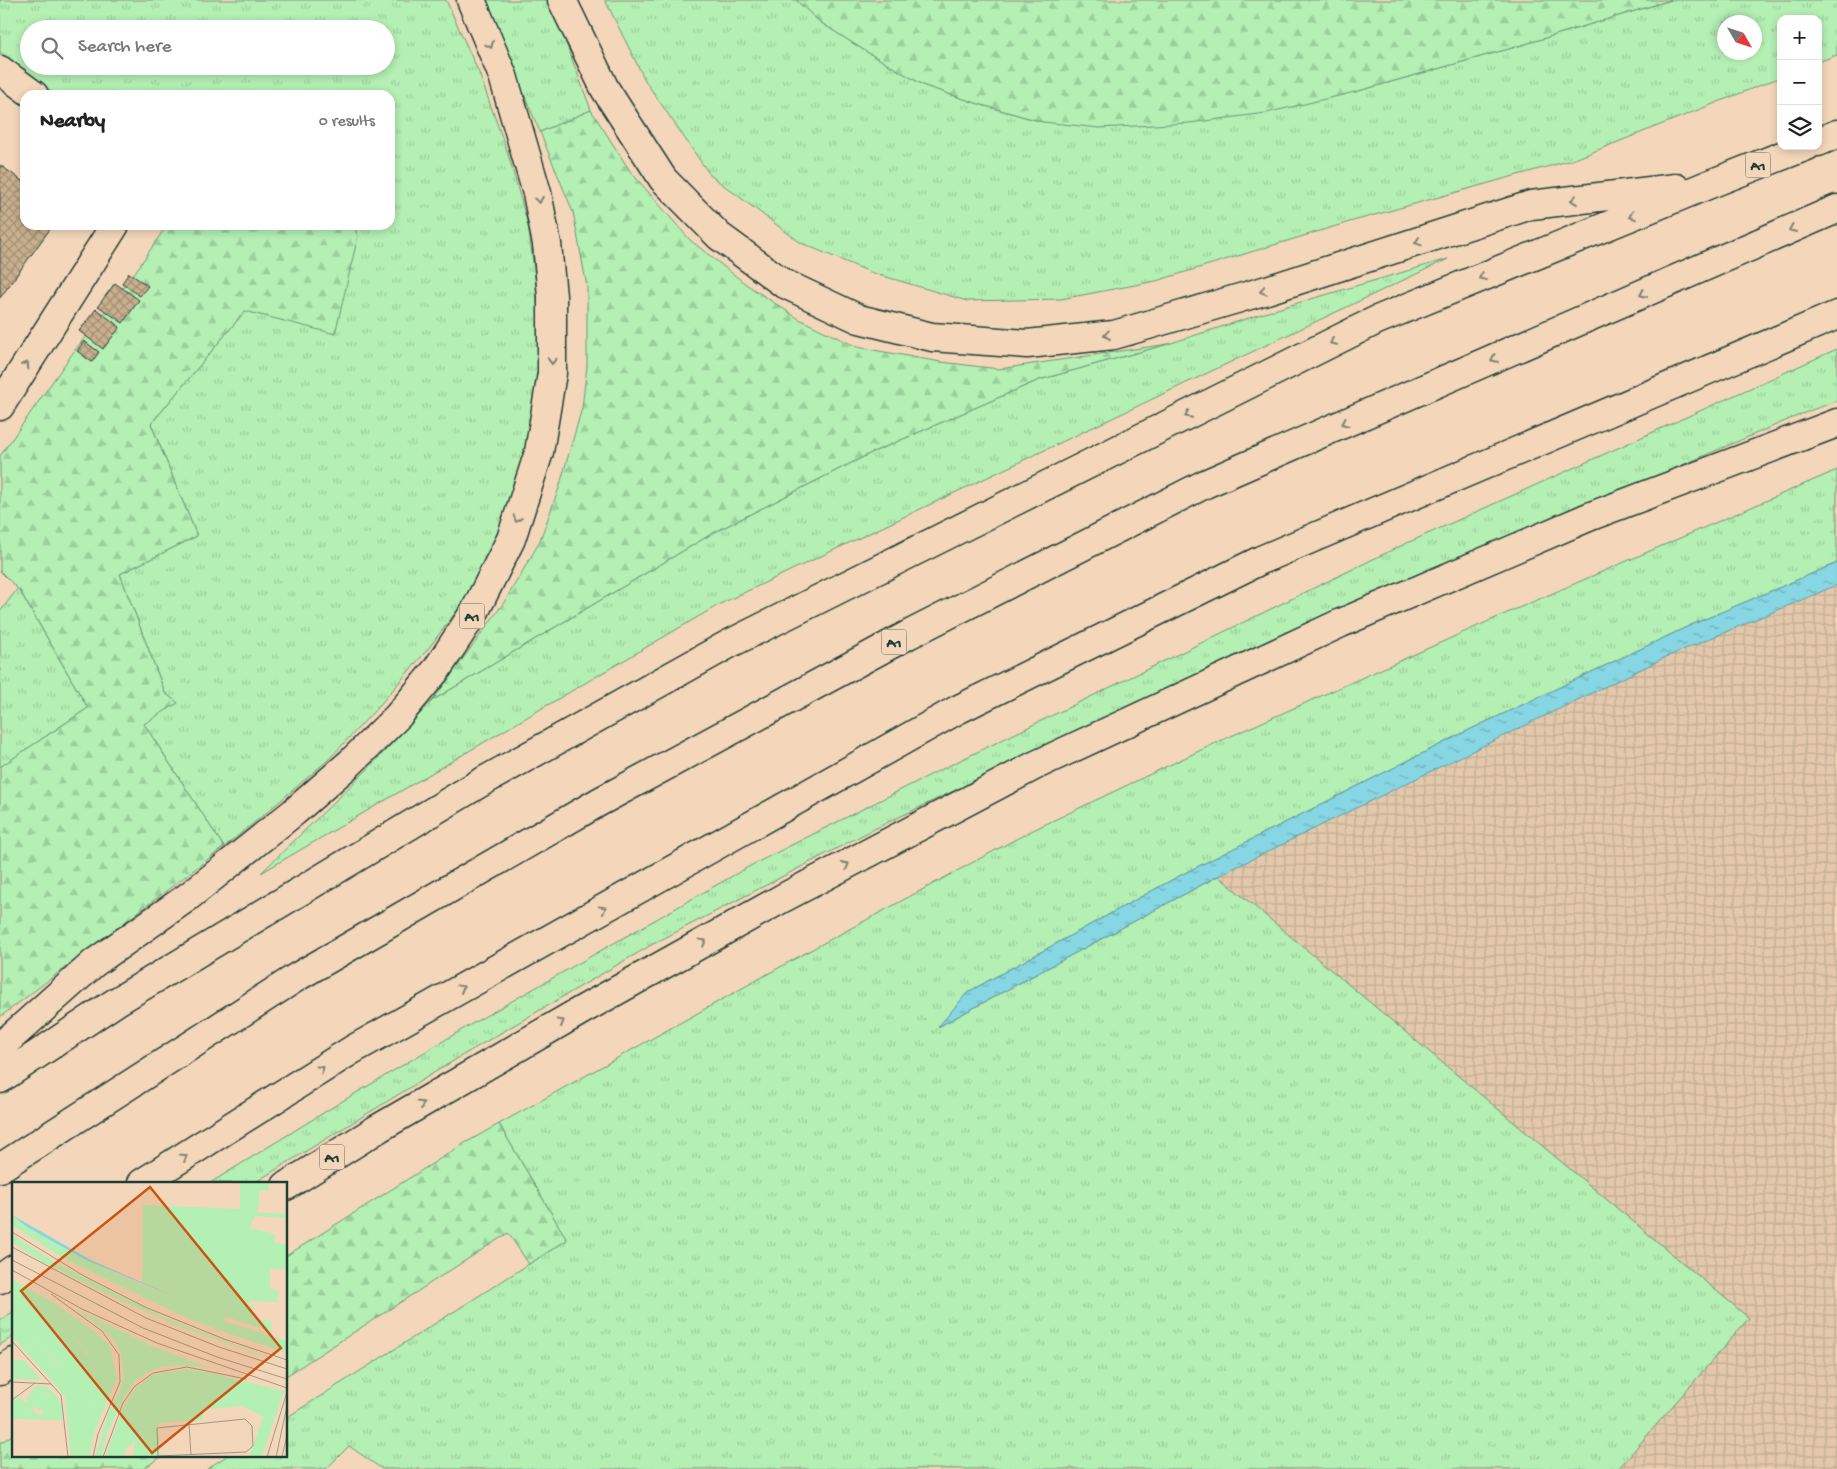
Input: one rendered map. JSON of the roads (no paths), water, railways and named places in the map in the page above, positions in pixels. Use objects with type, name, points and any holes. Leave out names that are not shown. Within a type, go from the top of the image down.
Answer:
[{"type":"main road","name":"A1","points":[[0,1047],[94,963],[189,896],[294,812],[350,763],[398,716],[437,669],[475,611],[511,539],[539,452],[552,373],[552,296],[547,244],[538,193],[503,76],[471,0]]},
{"type":"main road","name":"A1","points":[[562,0],[605,89],[663,179],[719,236],[783,283],[859,319],[932,337],[1027,344],[1114,334],[1267,290],[1531,205],[1710,184]]},
{"type":"main road","points":[[0,70],[27,90]]},
{"type":"main road","points":[[1822,140],[1837,134]]},
{"type":"main road","name":"A1","points":[[0,1079],[116,1002],[463,793],[729,644],[1377,320],[1797,150]]},
{"type":"main road","name":"A1","points":[[0,1168],[297,977],[599,802],[908,635],[1205,484],[1837,209]]},
{"type":"main road","points":[[0,406],[112,230]]},
{"type":"main road","points":[[144,1182],[352,1050],[957,710],[1261,560],[1837,315]]},
{"type":"main road","name":"A1","points":[[288,1185],[379,1128],[582,1010],[783,898],[1036,765],[1341,623],[1591,516],[1837,423]]},
{"type":"main road","points":[[0,1278],[12,1270]]},
{"type":"main road","points":[[0,1371],[12,1363]]},
{"type":"water","points":[[1837,563],[1837,585],[1666,657],[1462,756],[1218,876],[938,1027],[968,992],[1179,876],[1467,731],[1691,625]]}]
